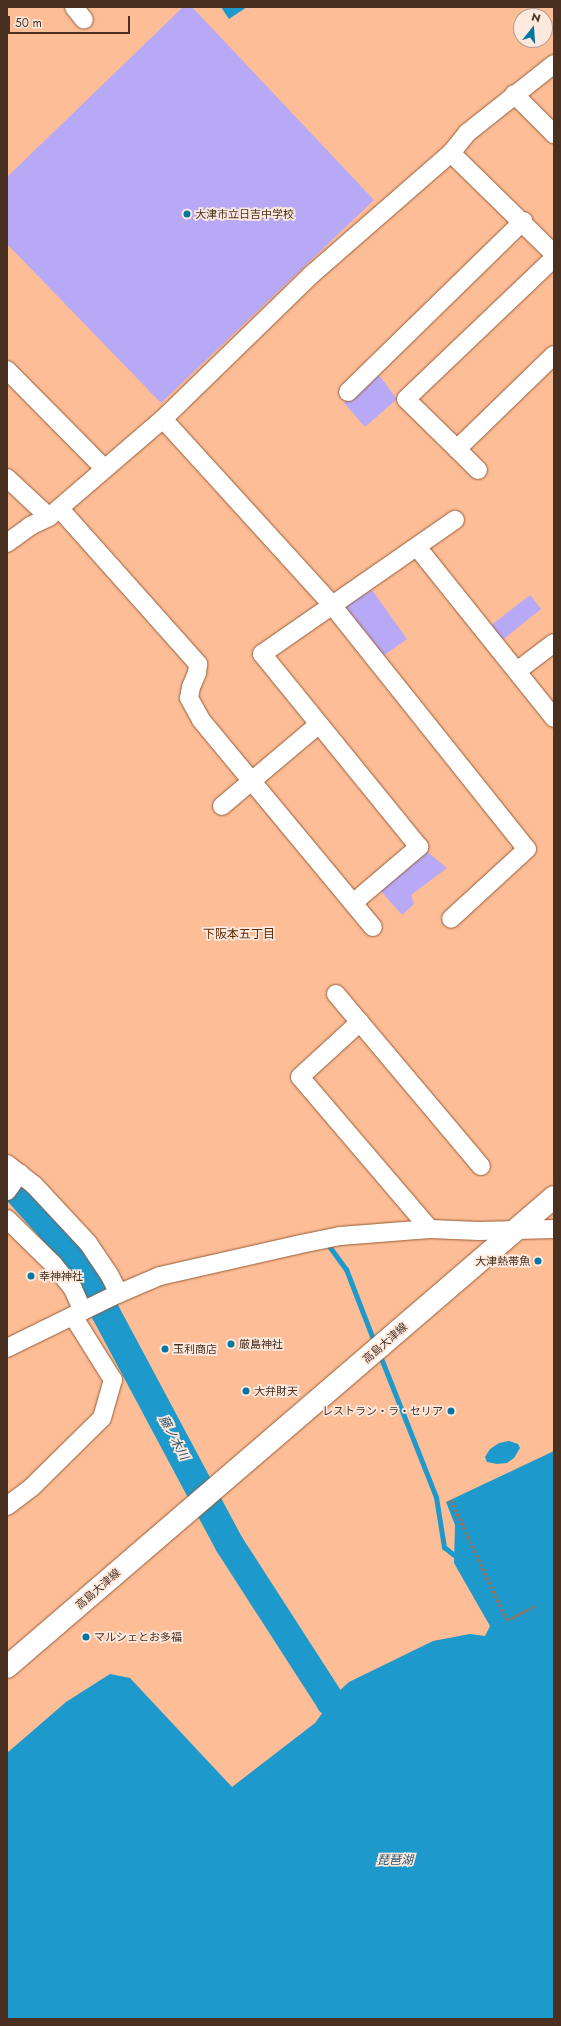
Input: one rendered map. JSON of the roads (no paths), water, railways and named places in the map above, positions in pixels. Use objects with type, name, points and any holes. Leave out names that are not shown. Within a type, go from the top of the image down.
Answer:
[{"type":"main road","name":"高島大津線","points":[[7,1667],[554,1197]]},
{"type":"street","points":[[7,543],[30,526],[55,513],[104,468],[164,419],[311,275],[451,153],[467,133],[514,94],[554,64]]},
{"type":"street","points":[[514,94],[554,134]]},
{"type":"street","points":[[451,153],[554,254]]},
{"type":"street","points":[[348,392],[523,222]]},
{"type":"street","points":[[478,470],[406,399],[554,258]]},
{"type":"street","points":[[457,449],[554,355]]},
{"type":"street","points":[[7,370],[104,468]]},
{"type":"street","points":[[164,419],[332,606],[527,849],[451,919]]},
{"type":"street","points":[[7,478],[55,513],[198,664],[197,673],[189,698],[201,720],[373,927]]},
{"type":"street","points":[[353,903],[419,847],[262,654],[455,520]]},
{"type":"street","points":[[417,547],[554,718]]},
{"type":"street","points":[[517,671],[554,643]]},
{"type":"street","points":[[222,806],[319,724]]},
{"type":"street","points":[[336,994],[479,1155]]},
{"type":"street","points":[[360,1022],[300,1078],[430,1229]]},
{"type":"street","points":[[7,1191],[14,1169],[34,1185],[88,1243],[109,1274],[116,1295]]},
{"type":"street","points":[[7,1219],[53,1264],[74,1289],[82,1312],[113,1380],[102,1418],[82,1440],[32,1487],[7,1506]]},
{"type":"street","points":[[7,1348],[116,1295],[160,1276],[296,1245],[340,1236],[430,1229],[514,1231],[554,1229]]},
{"type":"water","points":[[221,7],[247,7],[229,19]]},
{"type":"water","points":[[509,1441],[518,1444],[520,1448],[514,1458],[507,1463],[497,1464],[487,1462],[485,1457],[490,1449],[499,1443]]},
{"type":"water","name":"琵琶湖","points":[[554,1451],[554,2019],[7,2019],[7,1753],[66,1702],[110,1674],[130,1678],[232,1787],[315,1723],[337,1693],[349,1682],[433,1641],[470,1634],[485,1636],[490,1626],[454,1563],[455,1525],[446,1502]]},
{"type":"waterway","name":"藤ノ木川","points":[[7,1184],[16,1189],[84,1265],[104,1310],[229,1544],[330,1701],[361,1727]]},
{"type":"waterway","points":[[329,1246],[346,1269],[375,1344]]},
{"type":"waterway","points":[[379,1353],[436,1497],[444,1547],[454,1555]]},
{"type":"place","name":"大津市立日吉中学校","points":[[187,214]]},
{"type":"place","name":"大津熱帯魚","points":[[538,1261]]},
{"type":"place","name":"幸神神社","points":[[31,1276]]},
{"type":"place","name":"厳島神社","points":[[231,1344]]},
{"type":"place","name":"玉利商店","points":[[165,1349]]},
{"type":"place","name":"大弁財天","points":[[246,1391]]},
{"type":"place","name":"レストラン・ラ・セリア","points":[[451,1411]]},
{"type":"place","name":"マルシェとお多福","points":[[86,1637]]},
{"type":"district","name":"下阪本五丁目","points":[[239,935]]}]
